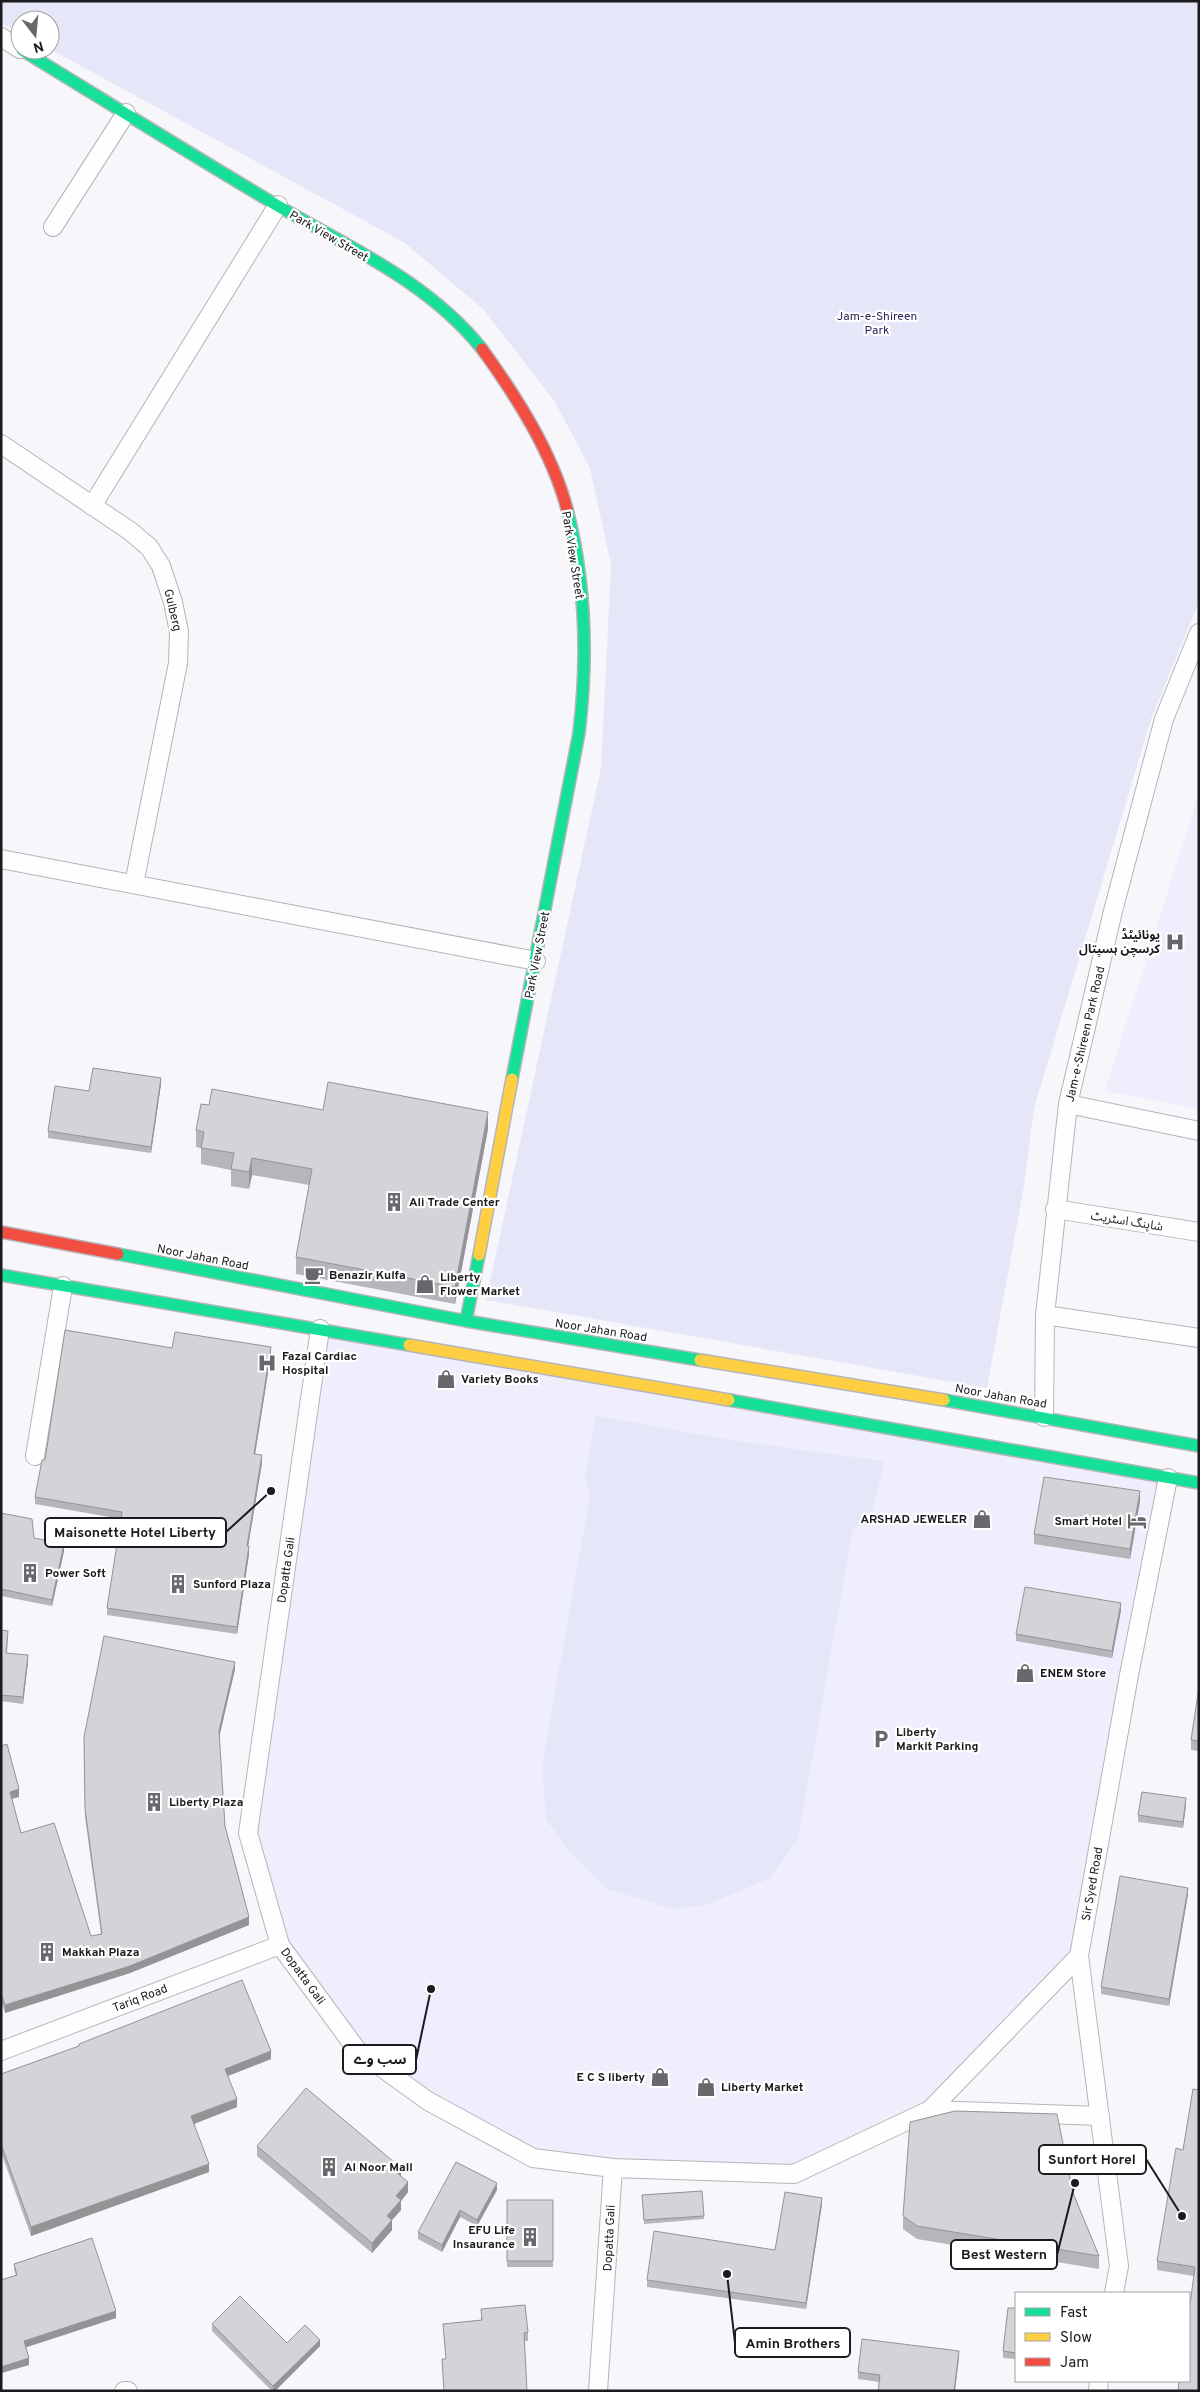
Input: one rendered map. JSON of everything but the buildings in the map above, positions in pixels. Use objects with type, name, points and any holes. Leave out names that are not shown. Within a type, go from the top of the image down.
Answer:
[{"type":"street","name":"Park View Street","points":[[39,60],[278,206],[406,280],[455,319],[483,348],[501,375],[524,415],[558,484],[569,516],[578,566],[584,627],[586,677],[579,733],[466,1322]]},
{"type":"street","points":[[54,228],[126,113]]},
{"type":"street","points":[[92,506],[278,206]]},
{"type":"street","name":"Gulberg","points":[[1,444],[130,530],[149,548],[161,566],[173,602],[180,632],[178,663],[134,884]]},
{"type":"street","name":"Jam-e-Shireen Park Road","points":[[1044,1417],[1045,1315],[1055,1209],[1068,1104],[1113,911],[1164,719],[1199,633]]},
{"type":"street","points":[[1,859],[536,961]]},
{"type":"street","points":[[1068,1104],[1199,1132]]},
{"type":"street","name":"شاپنگ اسٹریٹ","points":[[1055,1209],[1199,1232]]},
{"type":"street","name":"Noor Jahan Road","points":[[1,1232],[466,1322],[1044,1417],[1199,1446]]},
{"type":"street","points":[[1,1275],[906,1430],[1199,1483]]},
{"type":"street","points":[[35,1456],[63,1286]]},
{"type":"street","points":[[1045,1315],[1199,1338]]},
{"type":"street","name":"Dopatta Gali","points":[[320,1329],[248,1833],[280,1945],[357,2050],[428,2101],[533,2158],[613,2168],[598,2391]]},
{"type":"street","name":"Sir Syed Road","points":[[1114,2292],[1119,2266],[1078,1956],[1129,1675],[1168,1478]]},
{"type":"street","name":"Tariq Road","points":[[1,2051],[280,1945]]},
{"type":"street","points":[[613,2168],[794,2174],[930,2110],[1078,1956]]},
{"type":"street","points":[[930,2110],[1100,2116]]},
{"type":"shaded area","name":"یونائیٹڈ کرسچن ہسپتال","points":[[1199,792],[1199,1109],[1105,1091]]},
{"type":"shaded area","name":"Liberty Market","points":[[321,1334],[1168,1478],[1079,1956],[930,2110],[794,2174],[533,2158],[357,2050],[280,1945],[248,1833]]},
{"type":"green space","name":"Jam-e-Shireen Park","points":[[1,1],[1199,1],[1199,602],[1151,719],[1034,1108],[1024,1186],[987,1388],[486,1300],[601,768],[611,565],[590,468],[555,402],[484,310],[405,243],[60,54],[60,10],[10,10],[10,28],[1,23]]},
{"type":"green space","points":[[596,1416],[743,1442],[884,1461],[870,1524],[853,1528],[798,1839],[770,1878],[707,1905],[673,1909],[605,1888],[564,1845],[546,1819],[542,1766],[590,1495],[585,1477]]},
{"type":"traffic: fast","points":[[38,60],[246,187],[387,268],[438,305],[482,349]]},
{"type":"traffic: fast","points":[[512,1079],[579,733],[582,705],[584,677],[582,593],[567,509]]},
{"type":"traffic: fast","points":[[118,1254],[466,1321],[700,1360]]},
{"type":"traffic: fast","points":[[466,1321],[479,1255]]},
{"type":"traffic: fast","points":[[1,1275],[409,1345]]},
{"type":"traffic: fast","points":[[729,1400],[1199,1483]]},
{"type":"traffic: fast","points":[[944,1400],[1199,1446]]},
{"type":"traffic: slow","points":[[479,1255],[512,1079]]},
{"type":"traffic: slow","points":[[409,1345],[729,1400]]},
{"type":"traffic: slow","points":[[700,1360],[944,1400]]},
{"type":"traffic: jam","points":[[482,349],[532,425],[552,467],[567,509]]},
{"type":"traffic: jam","points":[[1,1232],[118,1254]]},
{"type":"place","name":"یونائیٹڈ کرسچن ہسپتال","points":[[1175,942]]},
{"type":"place","name":"Ali Trade Center","points":[[394,1202]]},
{"type":"place","name":"Benazir Kulfa","points":[[314,1275]]},
{"type":"place","name":"Liberty Flower Market","points":[[425,1284]]},
{"type":"place","name":"Fazal Cardiac Hospital","points":[[267,1363]]},
{"type":"place","name":"Variety Books","points":[[446,1379]]},
{"type":"place","name":"Maisonette Hotel Liberty","points":[[271,1491]]},
{"type":"place","name":"ARSHAD JEWELER","points":[[982,1519]]},
{"type":"place","name":"Smart Hotel","points":[[1137,1521]]},
{"type":"place","name":"Power Soft","points":[[30,1573]]},
{"type":"place","name":"Sunford Plaza","points":[[178,1584]]},
{"type":"place","name":"ENEM Store","points":[[1025,1673]]},
{"type":"place","name":"Liberty Markit Parking","points":[[881,1739]]},
{"type":"place","name":"Liberty Plaza","points":[[154,1802]]},
{"type":"place","name":"Makkah Plaza","points":[[47,1952]]},
{"type":"place","name":"سب وے","points":[[431,1989]]},
{"type":"place","name":"E C S liberty","points":[[660,2077]]},
{"type":"place","name":"Liberty Market","points":[[706,2087]]},
{"type":"place","name":"Al Noor Mall","points":[[329,2167]]},
{"type":"place","name":"Best Western","points":[[1075,2183]]},
{"type":"place","name":"Sunfort Horel","points":[[1182,2216]]},
{"type":"place","name":"EFU Life Insaurance","points":[[530,2237]]},
{"type":"place","name":"Amin Brothers","points":[[727,2274]]}]
